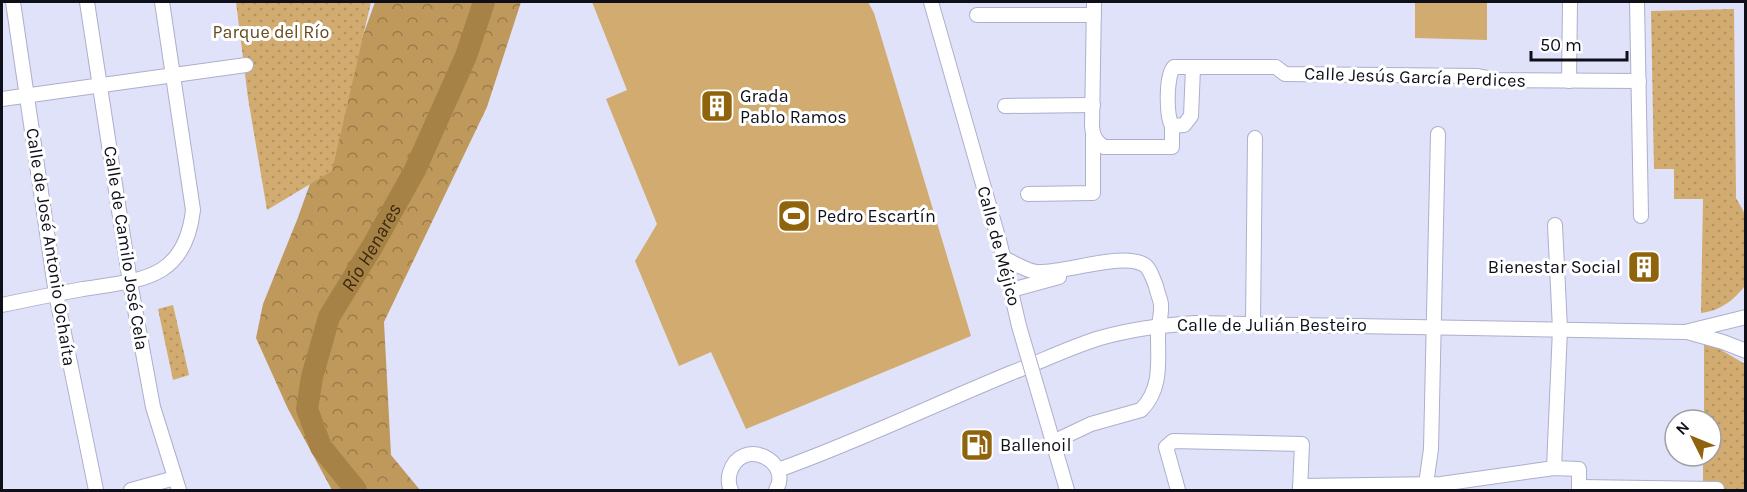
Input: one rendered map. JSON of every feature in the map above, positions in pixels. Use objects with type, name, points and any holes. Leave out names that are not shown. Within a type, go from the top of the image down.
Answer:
[{"type":"street","name":"Calle de José Antonio Ochaíta","points":[[13,2],[56,294],[96,490]]},
{"type":"street","name":"Calle de Camilo José Cela","points":[[87,2],[130,282],[153,407],[177,484]]},
{"type":"street","points":[[2,304],[148,277],[165,267],[179,253],[190,231],[193,210],[162,2]]},
{"type":"street","name":"Calle de Méjico","points":[[932,2],[1003,258],[1019,327],[1067,490]]},
{"type":"street","points":[[1569,81],[1570,2]]},
{"type":"street","points":[[1637,2],[1641,216]]},
{"type":"street","points":[[977,15],[1094,8],[1093,193],[1028,194]]},
{"type":"street","points":[[2,99],[246,65]]},
{"type":"street","name":"Calle Jesús García Perdices","points":[[1172,126],[1168,116],[1169,77],[1174,67],[1276,67],[1285,74],[1478,76],[1498,80],[1639,81]]},
{"type":"street","points":[[1093,136],[1104,147],[1172,147],[1172,126],[1184,125],[1191,116],[1193,68]]},
{"type":"street","points":[[1005,106],[1093,105]]},
{"type":"street","points":[[1426,484],[1431,449],[1438,134]]},
{"type":"street","points":[[1253,324],[1255,138]]},
{"type":"street","points":[[1554,468],[1560,329],[1555,225]]},
{"type":"street","points":[[1003,258],[1035,272],[1113,261],[1139,261],[1148,267],[1153,276],[1161,304],[1158,326],[1159,374],[1147,404],[1142,410],[1091,424],[1053,442]]},
{"type":"street","points":[[1011,290],[1113,261]]},
{"type":"street","name":"Calle de Julián Besteiro","points":[[1685,332],[1746,317]]},
{"type":"street","name":"Calle de Julián Besteiro","points":[[778,470],[1083,345],[1120,333],[1158,326],[1195,323],[1685,332],[1746,351]]},
{"type":"street","points":[[1178,490],[1166,447],[1173,441],[1302,444],[1300,488],[1441,484],[1554,468],[1580,468],[1579,489],[1717,489]]},
{"type":"street","points":[[731,490],[728,478],[732,466],[743,456],[750,454],[759,454],[771,460],[778,470],[779,486],[776,490]]},
{"type":"street","points":[[131,490],[177,484]]},
{"type":"green space","name":"Parque del Río","points":[[236,2],[371,2],[332,171],[267,210],[248,98]]},
{"type":"green space","points":[[375,2],[521,2],[487,107],[384,322],[391,455],[420,490],[332,490],[288,409],[256,338],[263,304],[297,220]]},
{"type":"green space","name":"Pedro Escartín","points":[[592,2],[868,2],[874,13],[971,336],[746,429],[711,352],[679,366],[635,261],[657,224],[606,99],[627,90]]},
{"type":"green space","points":[[1415,2],[1487,2],[1487,40],[1415,38]]},
{"type":"green space","points":[[1734,9],[1736,198],[1745,214],[1745,286],[1726,304],[1701,313],[1703,199],[1674,199],[1674,169],[1654,169],[1651,11]]},
{"type":"green space","points":[[173,305],[189,375],[173,380],[158,309]]},
{"type":"green space","points":[[1704,340],[1745,364],[1746,490],[1703,490],[1703,468],[1723,468],[1723,408],[1704,408]]},
{"type":"waterway","name":"Río Henares","points":[[356,490],[321,447],[307,409],[312,377],[329,317],[415,170],[466,56],[484,2]]},
{"type":"place","name":"Grada Pablo Ramos","points":[[717,106]]},
{"type":"place","name":"Pedro Escartín","points":[[794,216]]},
{"type":"place","name":"Bienestar Social","points":[[1644,267]]},
{"type":"place","name":"Ballenoil","points":[[977,445]]}]
